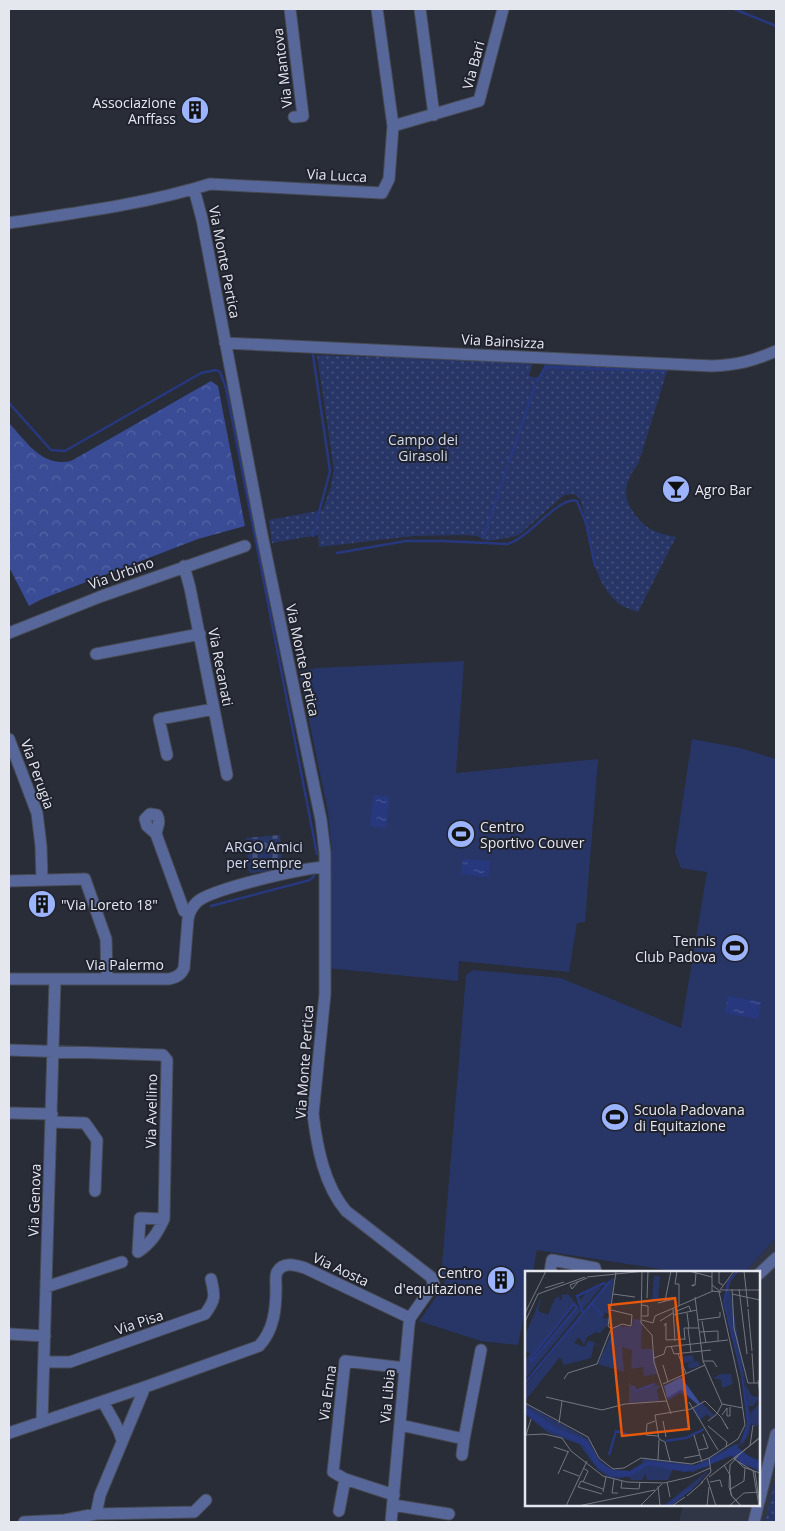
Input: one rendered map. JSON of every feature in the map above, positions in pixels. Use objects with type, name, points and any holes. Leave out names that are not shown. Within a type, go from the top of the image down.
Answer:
[{"type":"street","name":"Via Mantova","points":[[290,9],[303,116],[294,117]]},
{"type":"street","name":"Via Lucca","points":[[194,189],[210,184],[382,193],[390,179],[393,126],[377,9]]},
{"type":"street","points":[[420,9],[434,115]]},
{"type":"street","name":"Via Bari","points":[[393,126],[479,101],[503,9]]},
{"type":"street","points":[[9,223],[104,208],[194,189]]},
{"type":"street","name":"Via Monte Pertica","points":[[194,189],[202,219],[265,549],[321,820],[325,867],[325,994],[313,1114],[318,1144],[329,1184],[336,1199],[346,1211],[430,1277],[433,1282]]},
{"type":"street","name":"Via Bainsizza","points":[[225,343],[712,366],[751,362],[776,351]]},
{"type":"street","name":"Via Urbino","points":[[9,633],[102,596],[245,546]]},
{"type":"street","name":"Via Recanati","points":[[184,566],[200,634],[227,775]]},
{"type":"street","points":[[96,654],[200,634]]},
{"type":"street","points":[[166,755],[153,720],[214,708]]},
{"type":"street","name":"Via Perugia","points":[[9,739],[37,814],[41,846],[42,880]]},
{"type":"street","points":[[156,834],[184,911],[189,914],[198,901],[210,894],[311,868],[325,867]]},
{"type":"street","points":[[9,881],[85,879],[106,938],[107,978]]},
{"type":"street","name":"Via Palermo","points":[[9,979],[176,978],[182,973],[184,968],[189,914]]},
{"type":"street","name":"Via Genova","points":[[42,1421],[55,979]]},
{"type":"street","name":"Via Avellino","points":[[9,1050],[163,1055],[167,1060],[164,1219]]},
{"type":"street","points":[[9,1113],[86,1123],[97,1140],[95,1191]]},
{"type":"street","points":[[760,1273],[776,1258]]},
{"type":"street","points":[[550,1271],[552,1260],[596,1268],[596,1271]]},
{"type":"street","points":[[46,1287],[122,1262]]},
{"type":"street","name":"Via Aosta","points":[[9,1433],[259,1346],[267,1338],[272,1326],[277,1273],[282,1267],[287,1265],[294,1264],[305,1268],[410,1318]]},
{"type":"street","name":"Via Pisa","points":[[45,1362],[70,1362],[204,1314],[215,1296],[211,1279]]},
{"type":"street","name":"Via Libia","points":[[391,1522],[410,1318],[433,1282]]},
{"type":"street","points":[[9,1334],[45,1336]]},
{"type":"street","points":[[462,1455],[481,1350]]},
{"type":"street","name":"Via Enna","points":[[345,1479],[332,1472],[345,1361],[405,1368]]},
{"type":"street","points":[[96,1514],[100,1495],[145,1387]]},
{"type":"street","points":[[103,1401],[117,1425],[122,1441]]},
{"type":"street","points":[[400,1425],[464,1439]]},
{"type":"street","points":[[760,1490],[762,1475],[776,1434]]},
{"type":"street","points":[[339,1512],[345,1479],[393,1500],[449,1514]]},
{"type":"street","points":[[24,1522],[65,1520],[96,1514],[117,1518],[194,1512],[206,1500]]},
{"type":"street","points":[[754,1522],[758,1506]]},
{"type":"shaded area","points":[[776,1238],[776,1522],[679,1522],[683,1506],[760,1506],[760,1271],[746,1271]]},
{"type":"green space","name":"Campo dei Girasoli","points":[[317,355],[533,362],[529,376],[538,378],[545,364],[668,368],[639,462],[626,488],[626,497],[630,507],[645,525],[658,533],[676,537],[638,612],[624,607],[617,602],[601,580],[592,554],[581,500],[574,494],[564,495],[519,535],[502,539],[487,541],[477,536],[465,535],[413,536],[319,547],[318,535],[272,543],[269,520],[323,510],[331,486],[334,469]]},
{"type":"green space","points":[[211,381],[218,386],[245,526],[198,539],[42,599],[29,606],[9,567],[9,423],[43,457],[60,462],[71,461]]},
{"type":"green space","name":"Centro Sportivo Couver","points":[[464,661],[456,773],[598,759],[585,922],[577,923],[569,972],[459,961],[458,981],[327,968],[332,856],[328,812],[299,672],[317,668]]},
{"type":"green space","name":"Scuola Padovana di Equitazione","points":[[692,739],[740,748],[776,759],[776,1238],[746,1271],[674,1271],[537,1250],[533,1271],[525,1271],[525,1310],[518,1345],[481,1341],[419,1321],[445,1285],[445,1281],[441,1278],[466,975],[473,970],[561,978],[681,1028],[707,872],[681,868],[675,852]]},
{"type":"green space","name":"ARGO Amici per sempre","points":[[280,835],[283,870],[249,873],[246,838]]},
{"type":"green space","points":[[776,1478],[776,1522],[765,1522]]},
{"type":"water","points":[[374,795],[390,797],[386,828],[370,826]]},
{"type":"water","points":[[463,859],[490,861],[488,877],[461,874]]},
{"type":"water","points":[[728,996],[761,1002],[758,1019],[725,1013]]},
{"type":"waterway","points":[[734,9],[776,26]]},
{"type":"waterway","points":[[313,355],[330,471],[317,520]]},
{"type":"waterway","points":[[537,381],[546,367],[631,370]]},
{"type":"waterway","points":[[9,403],[51,450],[65,451],[201,373],[216,370],[220,372],[226,388],[317,854]]},
{"type":"waterway","points":[[635,370],[666,371]]},
{"type":"waterway","points":[[509,462],[535,386]]},
{"type":"waterway","points":[[483,538],[507,468]]},
{"type":"waterway","points":[[337,553],[406,541],[507,544],[525,534],[562,504],[577,501],[586,523],[595,566]]},
{"type":"waterway","points":[[313,536],[316,524]]},
{"type":"waterway","points":[[211,906],[310,880],[314,876]]},
{"type":"place","name":"Associazione Anffass","points":[[195,110]]},
{"type":"place","name":"Agro Bar","points":[[676,489]]},
{"type":"place","name":"Centro Sportivo Couver","points":[[461,834]]},
{"type":"place","name":"\"Via Loreto 18\"","points":[[42,904]]},
{"type":"place","name":"Tennis Club Padova","points":[[735,948]]},
{"type":"place","name":"Scuola Padovana di Equitazione","points":[[615,1117]]},
{"type":"place","name":"Centro d'equitazione","points":[[501,1280]]}]
